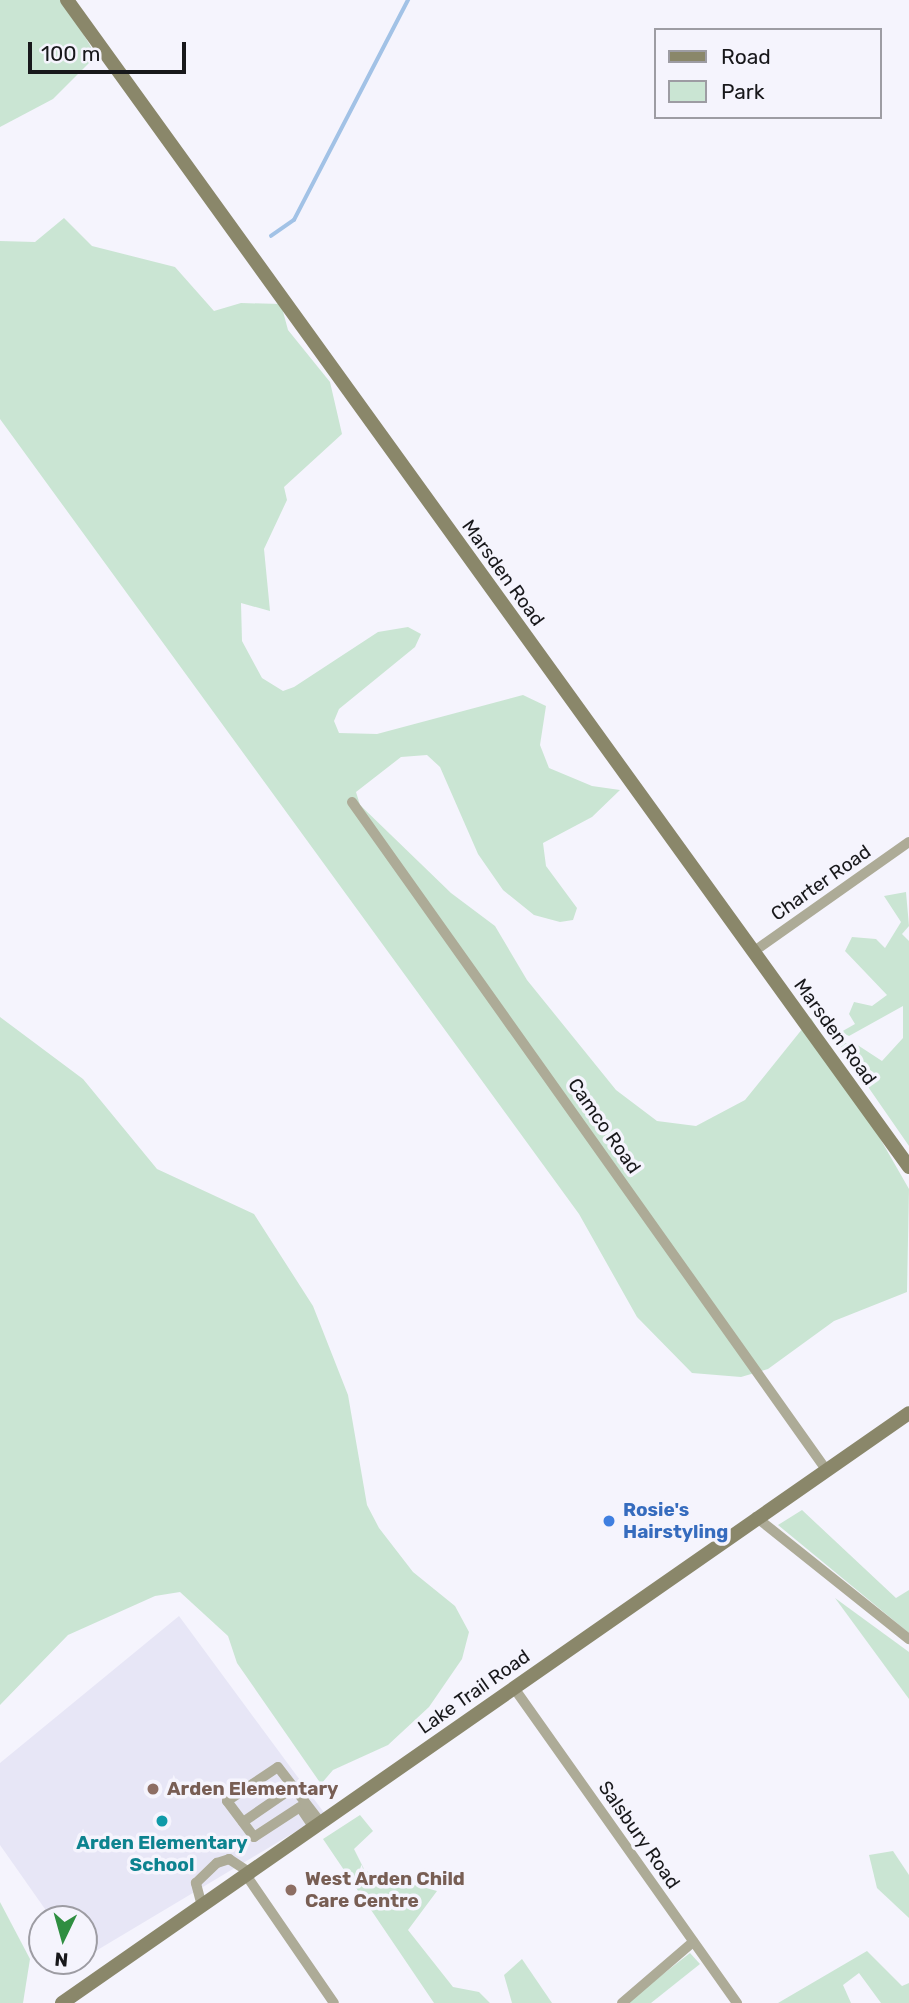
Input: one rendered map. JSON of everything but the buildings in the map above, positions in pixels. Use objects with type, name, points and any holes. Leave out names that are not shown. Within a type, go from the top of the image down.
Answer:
[{"type":"street","name":"Marsden Road","points":[[67,0],[909,1167]]},
{"type":"street","name":"Camco Road","points":[[352,802],[827,1471]]},
{"type":"street","name":"Charter Road","points":[[753,953],[909,842]]},
{"type":"street","name":"Lake Trail Road","points":[[62,2003],[756,1517],[909,1413]]},
{"type":"street","points":[[756,1517],[909,1639]]},
{"type":"street","name":"Salsbury Road","points":[[514,1688],[737,2003]]},
{"type":"street","points":[[278,1767],[294,1787],[317,1825],[300,1807],[254,1837],[228,1801],[278,1767]]},
{"type":"street","points":[[243,1822],[294,1787]]},
{"type":"street","points":[[202,1906],[196,1884],[217,1863],[229,1859],[248,1874],[334,2003]]},
{"type":"street","points":[[622,2003],[694,1942]]},
{"type":"shaded area","name":"Arden Elementary","points":[[179,1616],[325,1814],[98,1950],[98,1905],[42,1905],[0,1845],[0,1763]]},
{"type":"green space","points":[[0,0],[63,0],[91,47],[92,60],[53,99],[0,127]]},
{"type":"green space","points":[[64,218],[92,246],[175,267],[214,311],[241,303],[281,304],[288,330],[330,382],[342,434],[284,487],[287,500],[264,549],[270,611],[241,603],[242,641],[262,678],[283,691],[294,687],[378,632],[408,627],[421,634],[415,647],[339,709],[334,721],[339,733],[377,734],[523,695],[546,706],[540,745],[549,768],[592,786],[620,790],[592,817],[543,843],[546,866],[577,908],[573,920],[560,922],[534,915],[503,890],[478,854],[440,767],[427,755],[401,757],[356,792],[360,805],[451,893],[495,926],[527,980],[616,1090],[657,1121],[696,1126],[745,1100],[811,1018],[909,1189],[907,1292],[834,1321],[768,1369],[741,1377],[692,1373],[637,1317],[579,1214],[0,419],[0,241],[35,242]]},
{"type":"green space","points":[[906,892],[909,926],[902,934],[909,941],[909,1146],[837,1042],[856,1044],[882,1061],[903,1038],[903,1006],[849,1036],[841,1032],[855,1024],[849,1014],[854,1002],[872,1006],[887,995],[845,951],[852,937],[876,939],[885,948],[901,922],[884,896]]},
{"type":"green space","points":[[0,1017],[83,1079],[157,1169],[254,1214],[313,1306],[348,1395],[367,1505],[379,1528],[413,1572],[455,1606],[469,1632],[462,1659],[429,1707],[388,1745],[333,1770],[321,1784],[237,1663],[228,1636],[180,1592],[155,1596],[68,1635],[0,1705]]},
{"type":"green space","points":[[802,1510],[896,1598],[909,1590],[909,1633],[778,1525]]},
{"type":"green space","points":[[835,1598],[909,1652],[909,1699]]},
{"type":"green space","points":[[360,1815],[373,1831],[354,1849],[365,1871],[437,1891],[408,1930],[453,1987],[479,1992],[490,2003],[434,2003],[323,1839]]},
{"type":"green space","points":[[893,1851],[909,1875],[909,1918],[877,1888],[869,1855]]},
{"type":"green space","points":[[0,1902],[28,1955],[28,1972],[23,2003],[0,2003]]},
{"type":"green space","points":[[867,1951],[902,1986],[909,1983],[909,2003],[881,2003],[859,1973],[843,1985],[851,2003],[778,2003]]},
{"type":"green space","points":[[690,1953],[700,1964],[651,2003],[626,2003]]},
{"type":"green space","points":[[522,1959],[552,2003],[512,2003],[504,1975]]},
{"type":"waterway","points":[[271,236],[294,220],[408,0]]},
{"type":"place","name":"Rosie's Hairstyling","points":[[609,1521]]},
{"type":"place","name":"Arden Elementary","points":[[153,1789]]},
{"type":"place","name":"Arden Elementary School","points":[[162,1821]]},
{"type":"place","name":"West Arden Child Care Centre","points":[[291,1890]]}]
